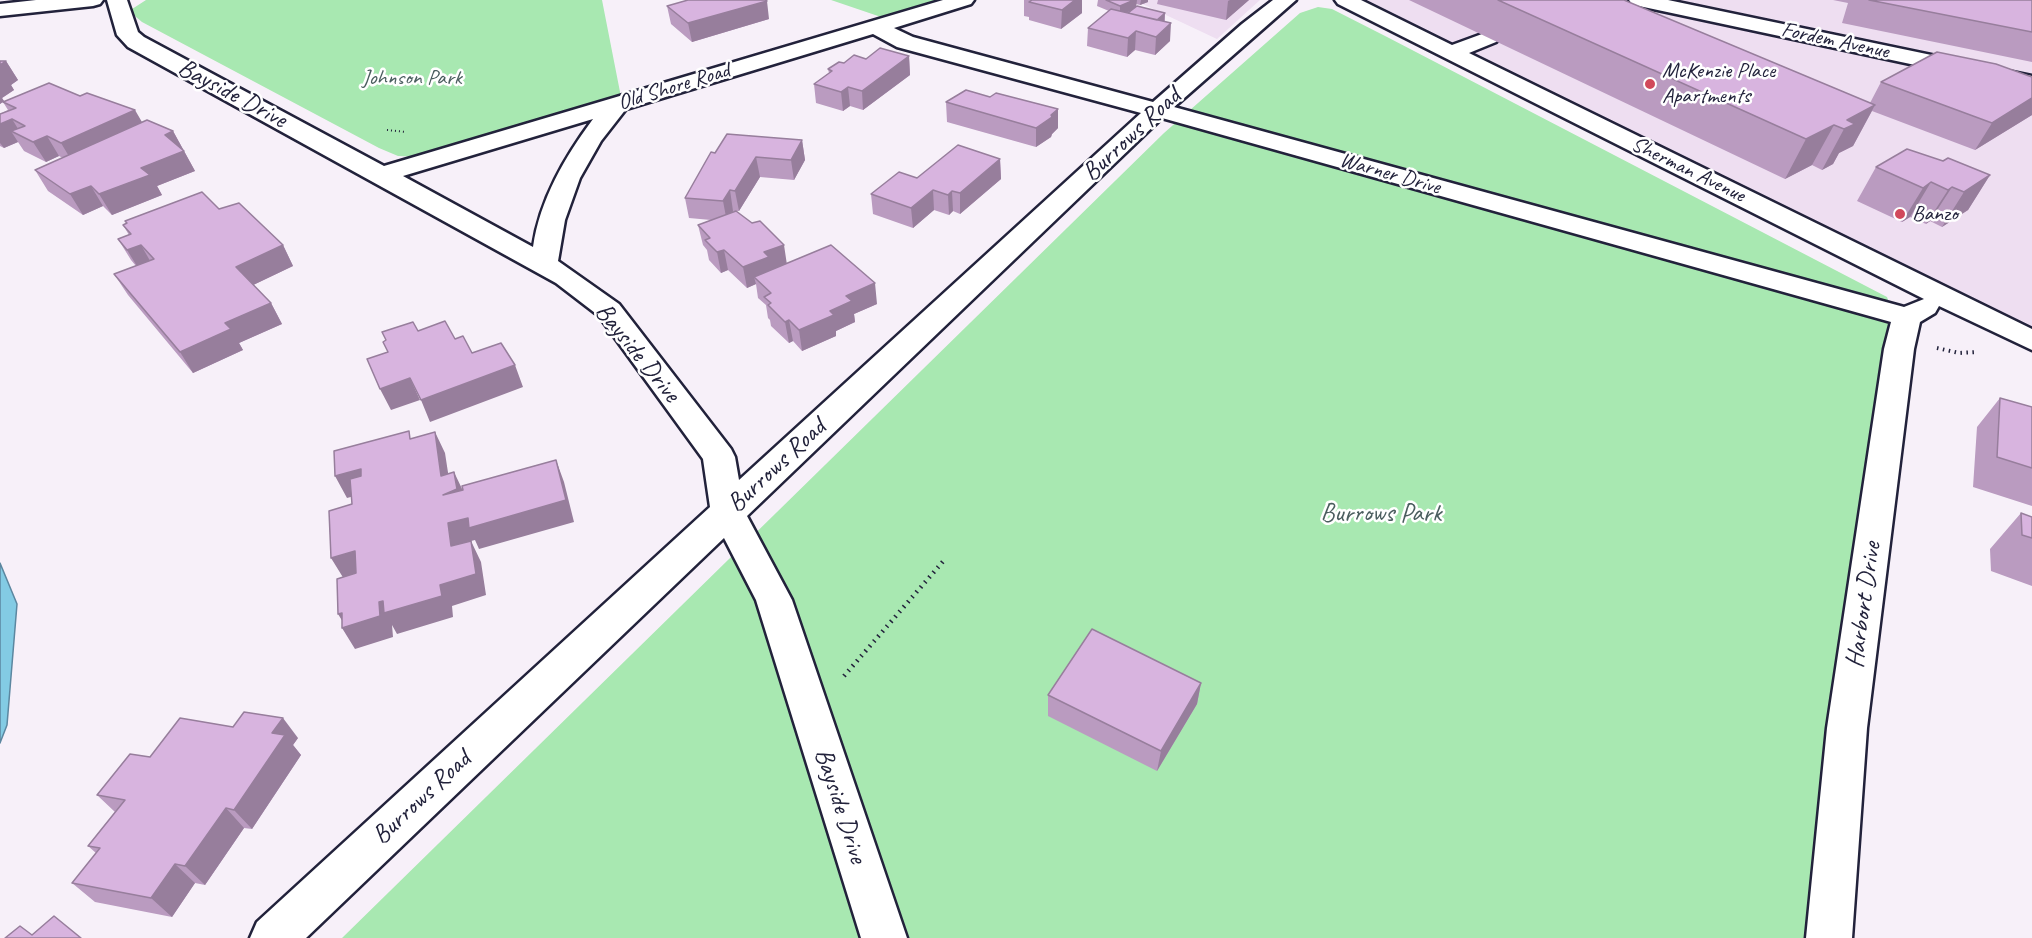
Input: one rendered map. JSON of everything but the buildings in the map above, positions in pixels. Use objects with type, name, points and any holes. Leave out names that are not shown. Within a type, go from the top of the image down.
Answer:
[{"type":"street","points":[[0,10],[93,0]]},
{"type":"street","name":"Bayside Drive","points":[[117,0],[128,35],[136,42],[384,174],[566,277],[609,310],[719,457],[728,512],[774,600],[884,938]]},
{"type":"street","name":"Old Shore Road","points":[[384,174],[964,0]]},
{"type":"street","name":"Burrows Road","points":[[273,938],[1158,110],[1249,28],[1286,0]]},
{"type":"street","name":"Sherman Avenue","points":[[1345,0],[2032,341]]},
{"type":"street","name":"Fordem Avenue","points":[[1639,0],[2032,83]]},
{"type":"street","points":[[1691,34],[1700,13]]},
{"type":"street","name":"Warner Drive","points":[[876,27],[904,42],[1907,317]]},
{"type":"street","points":[[1450,53],[1489,38]]},
{"type":"street","points":[[544,265],[546,233],[565,185],[596,129],[618,104]]},
{"type":"street","points":[[1907,317],[1945,297]]},
{"type":"street","name":"Harbort Drive","points":[[1829,938],[1847,728],[1899,349],[1907,317]]},
{"type":"path","points":[[1937,348],[1959,353],[1976,352],[1983,348]]},
{"type":"path","points":[[810,715],[946,558]]},
{"type":"shaded area","points":[[1134,0],[1260,0],[1217,39]]},
{"type":"shaded area","points":[[1345,0],[2032,0],[2032,341]]},
{"type":"green space","name":"Johnson Park","points":[[146,0],[602,0],[621,97],[422,157],[398,156],[142,22],[129,11]]},
{"type":"green space","points":[[831,0],[941,0],[881,17]]},
{"type":"green space","name":"Burrows Park","points":[[1318,7],[1332,9],[1389,38],[1887,297],[1901,337],[1829,938],[342,938],[1164,133],[1300,13]]},
{"type":"water","points":[[0,563],[17,604],[7,725],[0,743]]},
{"type":"place","name":"McKenzie Place Apartments","points":[[1650,84]]},
{"type":"place","name":"Banzo","points":[[1900,214]]}]
